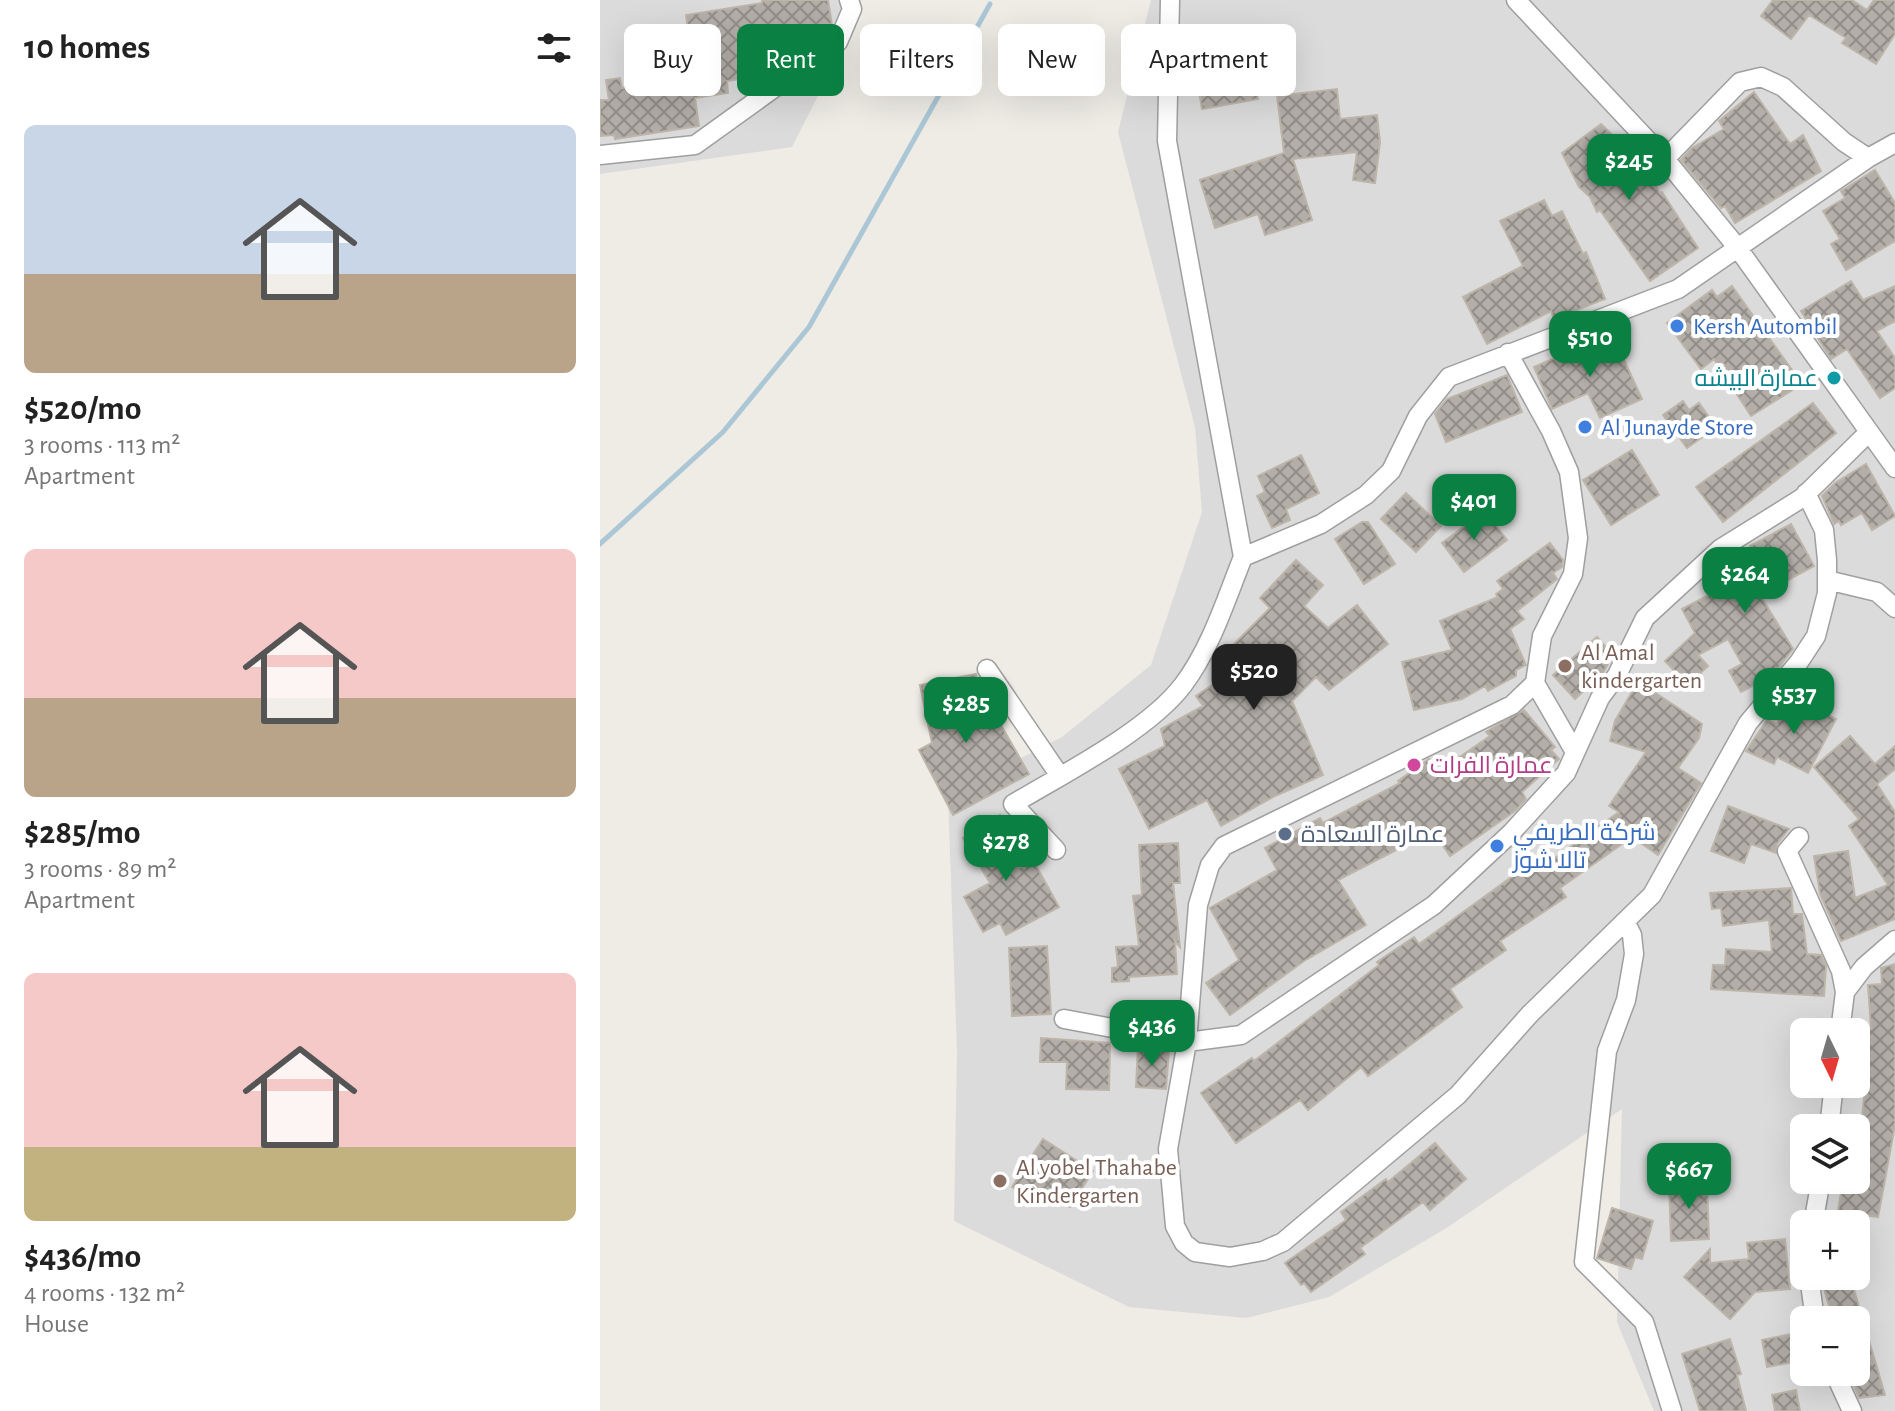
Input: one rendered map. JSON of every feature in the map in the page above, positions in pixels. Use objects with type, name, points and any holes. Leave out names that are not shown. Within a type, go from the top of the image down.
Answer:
[{"type":"street","points":[[600,155],[695,145],[838,42],[852,9],[849,0]]},
{"type":"street","points":[[1056,850],[1013,804],[1153,714],[1183,685],[1209,640],[1243,557],[1167,141],[1170,0]]},
{"type":"street","points":[[1516,0],[1665,159],[1737,247],[1895,468]]},
{"type":"street","points":[[1665,159],[1740,82],[1761,77],[1783,87],[1844,142],[1868,158]]},
{"type":"street","points":[[1243,557],[1321,524],[1366,495],[1391,471],[1418,416],[1449,377],[1678,289],[1868,158],[1895,143]]},
{"type":"street","points":[[1508,353],[1551,431],[1569,472],[1578,538],[1573,574],[1542,636],[1535,683],[1512,705],[1224,846],[1210,865],[1198,905],[1187,1042],[1168,1149],[1175,1226],[1184,1243],[1195,1252],[1230,1257],[1263,1251],[1283,1242],[1458,1095],[1530,1014],[1652,895],[1748,723],[1799,662],[1816,636],[1827,580],[1824,530],[1806,493]]},
{"type":"street","points":[[1064,1019],[1187,1042],[1241,1035],[1434,905],[1511,833],[1566,773],[1600,698],[1617,675],[1645,618],[1720,549],[1806,493],[1869,432]]},
{"type":"street","points":[[1827,580],[1877,592],[1895,608]]},
{"type":"street","points":[[987,669],[1060,776]]},
{"type":"street","points":[[1535,683],[1575,752]]},
{"type":"street","points":[[1799,837],[1787,851],[1841,971],[1845,992],[1842,1018]]},
{"type":"street","points":[[1626,923],[1632,935],[1634,954],[1626,1000],[1607,1051],[1584,1262],[1598,1280],[1644,1322],[1672,1411]]},
{"type":"street","points":[[1845,992],[1864,967],[1895,940]]},
{"type":"street","points":[[1840,1386],[1852,1411]]},
{"type":"shaded area","points":[[600,0],[859,0],[853,27],[844,45],[844,24],[737,24],[737,96],[818,96],[792,147],[600,174]]},
{"type":"shaded area","points":[[1151,0],[1895,0],[1895,1411],[1654,1411],[1617,1322],[1622,1109],[1445,1229],[1329,1297],[1246,1318],[1129,1307],[954,1221],[957,1051],[948,795],[1062,737],[1151,665],[1202,512],[1195,427],[1118,132],[1127,96],[1296,96],[1296,24],[1145,24]]},
{"type":"building","points":[[762,0],[828,0],[832,24],[737,24],[737,79],[727,81],[728,93],[721,94],[721,24],[687,24],[686,15],[762,3]]},
{"type":"building","points":[[1773,0],[1852,0],[1867,10],[1874,0],[1895,0],[1895,34],[1876,64],[1842,43],[1846,38],[1809,15],[1791,39],[1761,16]]},
{"type":"building","points":[[620,78],[624,96],[708,96],[695,98],[699,126],[615,139],[614,135],[600,136],[600,100],[609,100],[606,80]]},
{"type":"building","points":[[1337,89],[1340,119],[1377,115],[1380,142],[1375,183],[1353,180],[1357,152],[1293,159],[1312,220],[1265,235],[1258,214],[1215,228],[1200,180],[1284,153],[1277,96]]},
{"type":"building","points":[[1754,92],[1790,144],[1803,135],[1821,171],[1735,223],[1725,206],[1721,208],[1681,160],[1692,148],[1724,129],[1719,121]]},
{"type":"building","points":[[1200,96],[1258,96],[1258,99],[1202,109]]},
{"type":"building","points":[[1601,124],[1633,155],[1647,178],[1650,177],[1662,192],[1698,248],[1650,281],[1600,210],[1597,212],[1590,197],[1579,187],[1562,153]]},
{"type":"building","points":[[1875,170],[1895,203],[1895,241],[1846,270],[1831,244],[1840,239],[1823,211],[1845,198],[1841,191]]},
{"type":"building","points":[[1544,200],[1552,216],[1562,211],[1583,254],[1586,252],[1605,299],[1554,319],[1551,311],[1487,344],[1463,297],[1523,266],[1500,221]]},
{"type":"building","points":[[1851,281],[1863,300],[1895,286],[1895,321],[1877,331],[1895,358],[1895,388],[1880,398],[1847,349],[1831,359],[1801,311]]},
{"type":"building","points":[[1732,286],[1802,384],[1751,416],[1723,373],[1727,370],[1723,363],[1718,365],[1714,359],[1701,369],[1667,323],[1712,290],[1717,297]]},
{"type":"building","points":[[1614,338],[1642,399],[1600,418],[1588,393],[1552,409],[1534,367],[1573,350],[1576,355]]},
{"type":"building","points":[[1507,375],[1522,412],[1446,442],[1435,414],[1447,399]]},
{"type":"building","points":[[1683,401],[1689,410],[1699,403],[1716,427],[1687,448],[1663,415]]},
{"type":"building","points":[[1813,403],[1836,433],[1723,522],[1696,487]]},
{"type":"building","points":[[1632,450],[1659,495],[1611,525],[1583,480]]},
{"type":"building","points":[[1301,455],[1319,493],[1286,509],[1290,520],[1272,528],[1257,496],[1265,492],[1258,476]]},
{"type":"building","points":[[1866,464],[1895,516],[1872,530],[1862,513],[1841,525],[1839,521],[1834,524],[1822,496],[1835,483]]},
{"type":"building","points":[[1406,493],[1441,526],[1416,552],[1381,519]]},
{"type":"building","points":[[1485,511],[1507,540],[1464,572],[1442,543]]},
{"type":"building","points":[[1362,522],[1368,522],[1395,564],[1364,584],[1335,539]]},
{"type":"building","points":[[1791,524],[1814,566],[1760,595],[1793,649],[1772,676],[1741,692],[1729,671],[1742,664],[1728,639],[1698,655],[1708,666],[1688,685],[1665,661],[1695,633],[1682,609],[1749,574],[1742,560],[1754,554],[1750,546]]},
{"type":"building","points":[[1550,543],[1563,560],[1562,567],[1553,573],[1557,579],[1517,611],[1524,619],[1510,629],[1526,665],[1516,670],[1516,676],[1488,691],[1485,686],[1462,699],[1414,710],[1402,662],[1452,650],[1440,621],[1498,597],[1496,594],[1503,589],[1497,581]]},
{"type":"building","points":[[1296,560],[1323,585],[1304,606],[1328,628],[1357,605],[1388,644],[1329,690],[1316,677],[1292,701],[1323,775],[1275,796],[1221,826],[1207,800],[1149,829],[1119,769],[1165,746],[1161,729],[1203,706],[1196,696],[1247,661],[1232,646],[1270,608],[1260,598]]},
{"type":"building","points":[[1597,637],[1613,655],[1603,673],[1575,699],[1553,675]]},
{"type":"building","points":[[976,674],[988,726],[998,720],[1029,774],[953,815],[919,750],[932,743],[920,685]]},
{"type":"building","points":[[1636,685],[1648,688],[1702,724],[1699,738],[1678,768],[1701,783],[1658,855],[1632,837],[1560,888],[1566,897],[1500,941],[1506,950],[1450,989],[1462,1007],[1368,1076],[1361,1067],[1308,1110],[1300,1100],[1236,1143],[1201,1093],[1252,1058],[1254,1061],[1379,965],[1377,962],[1414,937],[1419,944],[1539,857],[1545,865],[1619,812],[1609,806],[1646,752],[1610,741],[1615,721]]},
{"type":"building","points":[[1791,696],[1836,719],[1808,773],[1777,757],[1774,764],[1746,751],[1767,720],[1777,725]]},
{"type":"building","points":[[1524,710],[1555,747],[1551,750],[1559,759],[1522,792],[1526,799],[1515,811],[1450,856],[1433,831],[1338,880],[1366,925],[1304,961],[1230,1015],[1206,983],[1239,960],[1210,908],[1277,870],[1265,848],[1320,818],[1323,823],[1400,783],[1398,781],[1429,759],[1438,772],[1490,736],[1486,732]]},
{"type":"building","points":[[1850,736],[1875,764],[1895,746],[1895,769],[1877,784],[1895,812],[1895,919],[1841,941],[1820,894],[1814,856],[1848,851],[1855,898],[1888,885],[1849,826],[1859,819],[1814,767]]},
{"type":"building","points":[[1728,806],[1789,829],[1777,844],[1776,853],[1751,844],[1744,863],[1711,851]]},
{"type":"building","points":[[1000,815],[1013,837],[1003,843],[1019,868],[1033,860],[1059,907],[1006,935],[1000,923],[983,932],[964,897],[990,883],[963,838]]},
{"type":"building","points":[[1178,843],[1180,883],[1173,883],[1180,947],[1175,941],[1177,974],[1129,977],[1129,981],[1112,982],[1112,968],[1118,967],[1116,947],[1139,946],[1133,896],[1142,895],[1139,845]]},
{"type":"building","points":[[1791,888],[1793,914],[1802,914],[1807,954],[1821,955],[1826,966],[1824,996],[1711,989],[1713,965],[1725,965],[1726,949],[1772,952],[1769,920],[1723,926],[1721,908],[1712,909],[1710,893]]},
{"type":"building","points":[[1047,946],[1051,1014],[1012,1016],[1009,948]]},
{"type":"building","points":[[1895,964],[1895,1125],[1878,1217],[1870,1216],[1870,1210],[1838,1210],[1841,1194],[1870,1194],[1870,1114],[1862,1114],[1864,1098],[1870,1098],[1868,985],[1882,984],[1881,968]]},
{"type":"building","points":[[1041,1038],[1110,1043],[1109,1090],[1066,1089],[1067,1062],[1040,1062]]},
{"type":"building","points":[[1138,1045],[1169,1051],[1166,1089],[1136,1087]]},
{"type":"building","points":[[1043,1139],[1093,1171],[1070,1207],[1039,1187],[1031,1200],[1012,1187]]},
{"type":"building","points":[[1435,1143],[1466,1179],[1430,1210],[1423,1202],[1360,1248],[1365,1254],[1311,1292],[1304,1283],[1301,1285],[1285,1263],[1346,1220],[1341,1212],[1386,1179],[1388,1182]]},
{"type":"building","points":[[1707,1182],[1709,1239],[1671,1241],[1669,1183]]},
{"type":"building","points":[[1612,1208],[1653,1221],[1642,1259],[1635,1257],[1631,1269],[1597,1258]]},
{"type":"building","points":[[1785,1239],[1790,1289],[1755,1292],[1730,1319],[1684,1277],[1710,1249],[1710,1263],[1749,1259],[1747,1243]]},
{"type":"building","points":[[1824,1290],[1854,1290],[1859,1306],[1829,1306]]},
{"type":"building","points":[[1790,1334],[1790,1363],[1767,1367],[1762,1340]]},
{"type":"building","points":[[1730,1339],[1741,1374],[1737,1375],[1746,1411],[1700,1411],[1682,1354]]},
{"type":"building","points":[[1870,1344],[1885,1395],[1859,1398],[1854,1386],[1870,1386]]},
{"type":"building","points":[[1796,1390],[1800,1411],[1775,1411],[1772,1395]]},
{"type":"waterway","points":[[600,544],[723,432],[809,327],[990,4]]},
{"type":"place","name":"Kersh Autombil","points":[[1677,326]]},
{"type":"place","name":"عمارة البيشه","points":[[1834,378]]},
{"type":"place","name":"Al Junayde Store","points":[[1585,427]]},
{"type":"place","name":"Al Amal kindergarten","points":[[1565,666]]},
{"type":"place","name":"عمارة الفرات","points":[[1414,765]]},
{"type":"place","name":"عمارة السعادة","points":[[1285,834]]},
{"type":"place","name":"شركة الطريفي تالا شوز","points":[[1497,846]]},
{"type":"place","name":"Al yobel Thahabe Kindergarten","points":[[1000,1181]]}]
